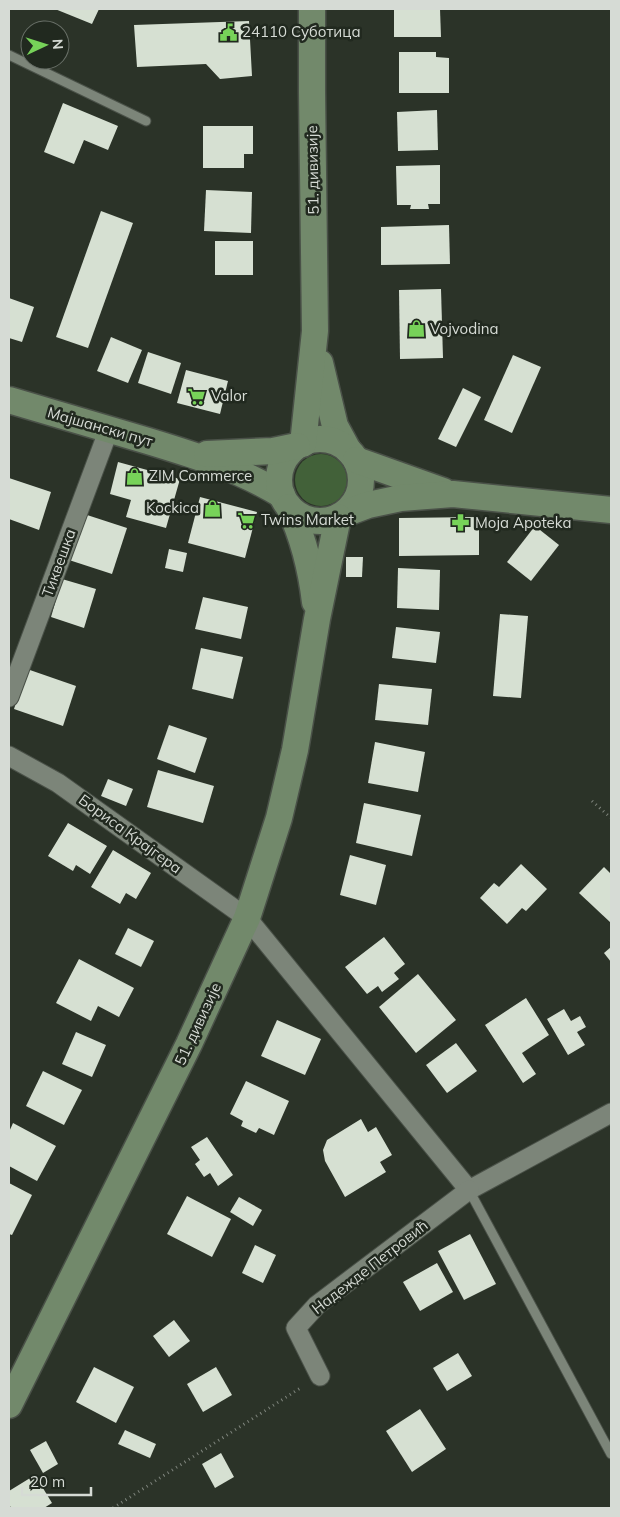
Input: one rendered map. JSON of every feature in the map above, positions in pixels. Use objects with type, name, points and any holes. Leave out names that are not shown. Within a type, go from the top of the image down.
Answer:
[{"type":"street","name":"51. дивизије","points":[[300,445],[315,331],[312,9]]},
{"type":"street","name":"51. дивизије","points":[[315,331],[323,380],[335,426],[352,455]]},
{"type":"street","name":"Мајшански пут","points":[[9,400],[191,454],[252,478],[285,501]]},
{"type":"street","name":"Тиквешка","points":[[9,697],[109,429]]},
{"type":"street","points":[[453,494],[352,455],[336,442],[323,439],[310,440],[300,445],[288,456],[281,468],[279,481],[285,501],[299,515],[310,520],[322,521],[368,505],[401,498],[453,494],[611,510]]},
{"type":"street","name":"Мајшански пут","points":[[191,454],[273,451],[300,445]]},
{"type":"street","points":[[341,515],[353,506],[359,495],[361,477],[352,455]]},
{"type":"street","name":"51. дивизије","points":[[285,501],[299,529],[307,553],[317,619]]},
{"type":"street","name":"51. дивизије","points":[[9,1405],[189,1044],[247,918],[279,818],[295,750],[317,619],[341,515]]},
{"type":"street","name":"Бориса Крајгера","points":[[9,756],[58,783],[247,918]]},
{"type":"street","points":[[247,918],[469,1190]]},
{"type":"street","name":"Надежде Петровић","points":[[320,1376],[296,1328],[317,1305],[469,1190],[611,1114]]},
{"type":"lane","points":[[9,55],[146,121]]},
{"type":"lane","points":[[469,1190],[611,1454]]},
{"type":"path","points":[[592,801],[611,818]]},
{"type":"path","points":[[114,1508],[320,1376]]},
{"type":"green space","points":[[316,454],[326,454],[340,461],[347,475],[347,485],[340,499],[326,506],[316,506],[306,502],[299,495],[295,485],[295,475],[299,465],[306,458]]},
{"type":"building","points":[[55,9],[99,9],[92,24]]},
{"type":"building","points":[[394,9],[440,9],[441,37],[394,37]]},
{"type":"building","points":[[249,21],[252,76],[220,79],[206,64],[137,67],[134,25]]},
{"type":"building","points":[[399,52],[436,52],[436,57],[449,58],[449,93],[399,93]]},
{"type":"building","points":[[63,103],[118,126],[108,150],[84,140],[74,164],[44,152]]},
{"type":"building","points":[[437,110],[438,150],[398,151],[397,112]]},
{"type":"building","points":[[203,126],[253,126],[253,154],[244,154],[244,168],[203,168]]},
{"type":"building","points":[[440,165],[440,204],[428,204],[429,209],[410,209],[411,205],[397,205],[396,166]]},
{"type":"building","points":[[206,190],[252,192],[251,233],[204,231]]},
{"type":"building","points":[[101,211],[133,223],[88,348],[56,337]]},
{"type":"building","points":[[449,225],[450,264],[381,265],[381,227]]},
{"type":"building","points":[[215,241],[253,241],[253,275],[215,275]]},
{"type":"building","points":[[441,289],[443,358],[400,359],[399,290]]},
{"type":"building","points":[[9,298],[34,307],[22,342],[9,338]]},
{"type":"building","points":[[111,337],[142,350],[128,383],[97,371]]},
{"type":"building","points":[[148,352],[181,363],[171,394],[138,383]]},
{"type":"building","points":[[513,355],[541,367],[512,433],[484,420]]},
{"type":"building","points":[[186,370],[228,381],[220,414],[177,403]]},
{"type":"building","points":[[463,388],[481,397],[456,447],[438,439]]},
{"type":"building","points":[[118,462],[180,479],[166,528],[126,517],[131,500],[110,494]]},
{"type":"building","points":[[9,478],[51,492],[39,530],[9,519]]},
{"type":"building","points":[[200,497],[257,512],[245,558],[188,543]]},
{"type":"building","points":[[84,514],[127,528],[112,574],[69,560]]},
{"type":"building","points":[[479,517],[479,555],[399,556],[399,518]]},
{"type":"building","points":[[535,526],[559,545],[531,581],[507,562]]},
{"type":"building","points":[[169,549],[187,553],[183,572],[165,568]]},
{"type":"building","points":[[346,557],[363,557],[362,577],[346,577]]},
{"type":"building","points":[[398,568],[440,570],[439,610],[397,608]]},
{"type":"building","points":[[62,579],[96,589],[84,628],[51,617]]},
{"type":"building","points":[[203,597],[248,607],[241,639],[195,629]]},
{"type":"building","points":[[500,614],[528,616],[521,698],[493,696]]},
{"type":"building","points":[[396,627],[440,632],[436,663],[392,658]]},
{"type":"building","points":[[201,648],[243,657],[233,699],[192,689]]},
{"type":"building","points":[[27,669],[76,686],[63,726],[14,709]]},
{"type":"building","points":[[379,684],[432,689],[428,725],[375,720]]},
{"type":"building","points":[[169,725],[207,738],[195,773],[157,759]]},
{"type":"building","points":[[375,742],[425,752],[418,792],[368,783]]},
{"type":"building","points":[[158,770],[214,786],[203,823],[147,807]]},
{"type":"building","points":[[108,779],[133,789],[126,806],[101,796]]},
{"type":"building","points":[[364,803],[421,815],[412,856],[356,843]]},
{"type":"building","points":[[68,823],[107,846],[90,874],[76,865],[73,871],[48,856]]},
{"type":"building","points":[[113,850],[151,873],[136,899],[126,893],[120,904],[91,887]]},
{"type":"building","points":[[350,855],[386,865],[376,905],[340,895]]},
{"type":"building","points":[[521,864],[547,889],[526,911],[522,908],[507,924],[480,898],[494,883],[499,887]]},
{"type":"building","points":[[604,867],[611,874],[611,923],[579,893]]},
{"type":"building","points":[[128,928],[154,941],[141,967],[115,954]]},
{"type":"building","points":[[384,937],[405,964],[394,973],[399,979],[382,992],[378,986],[367,994],[345,967]]},
{"type":"building","points":[[611,947],[611,962],[604,953]]},
{"type":"building","points":[[79,959],[134,988],[119,1017],[98,1006],[91,1021],[56,1003]]},
{"type":"building","points":[[418,974],[456,1020],[416,1053],[379,1007]]},
{"type":"building","points":[[526,998],[549,1035],[522,1053],[536,1074],[523,1083],[485,1025]]},
{"type":"building","points":[[564,1009],[571,1021],[580,1016],[586,1027],[577,1032],[585,1045],[568,1055],[547,1019]]},
{"type":"building","points":[[277,1020],[321,1039],[305,1075],[261,1056]]},
{"type":"building","points":[[76,1032],[106,1045],[92,1077],[62,1064]]},
{"type":"building","points":[[456,1043],[477,1071],[447,1093],[426,1065]]},
{"type":"building","points":[[43,1071],[82,1090],[64,1125],[26,1106]]},
{"type":"building","points":[[246,1081],[289,1101],[274,1135],[259,1128],[256,1133],[241,1126],[243,1121],[230,1114]]},
{"type":"building","points":[[361,1119],[368,1132],[376,1127],[392,1155],[380,1162],[386,1172],[345,1197],[325,1161],[323,1150],[327,1140]]},
{"type":"building","points":[[13,1123],[56,1146],[37,1181],[9,1166],[9,1132]]},
{"type":"building","points":[[207,1137],[233,1175],[218,1186],[210,1173],[204,1177],[195,1164],[200,1160],[191,1147]]},
{"type":"building","points":[[9,1183],[32,1195],[12,1235],[9,1234]]},
{"type":"building","points":[[187,1196],[231,1219],[212,1257],[167,1234]]},
{"type":"building","points":[[239,1197],[262,1210],[253,1226],[230,1212]]},
{"type":"building","points":[[470,1234],[496,1284],[464,1300],[438,1251]]},
{"type":"building","points":[[255,1245],[276,1255],[263,1283],[242,1273]]},
{"type":"building","points":[[437,1263],[453,1292],[420,1311],[403,1282]]},
{"type":"building","points":[[174,1320],[190,1341],[169,1357],[153,1336]]},
{"type":"building","points":[[458,1353],[472,1376],[447,1391],[433,1368]]},
{"type":"building","points":[[94,1367],[134,1387],[116,1423],[76,1402]]},
{"type":"building","points":[[216,1367],[232,1395],[203,1412],[187,1384]]},
{"type":"building","points":[[420,1409],[446,1449],[412,1472],[386,1431]]},
{"type":"building","points":[[125,1430],[156,1444],[150,1458],[118,1444]]},
{"type":"building","points":[[46,1441],[58,1464],[43,1473],[30,1450]]},
{"type":"building","points":[[221,1453],[234,1477],[215,1488],[202,1464]]},
{"type":"building","points":[[35,1475],[52,1503],[44,1508],[11,1508],[9,1504],[9,1491]]},
{"type":"place","name":"24110 Суботица","points":[[228,32]]},
{"type":"place","name":"Vojvodina","points":[[416,329]]},
{"type":"place","name":"Valor","points":[[197,396]]},
{"type":"place","name":"ZIM Commerce","points":[[135,476]]},
{"type":"place","name":"Kockica","points":[[213,508]]},
{"type":"place","name":"Twins Market","points":[[247,520]]},
{"type":"place","name":"Moja Apoteka","points":[[461,523]]}]
